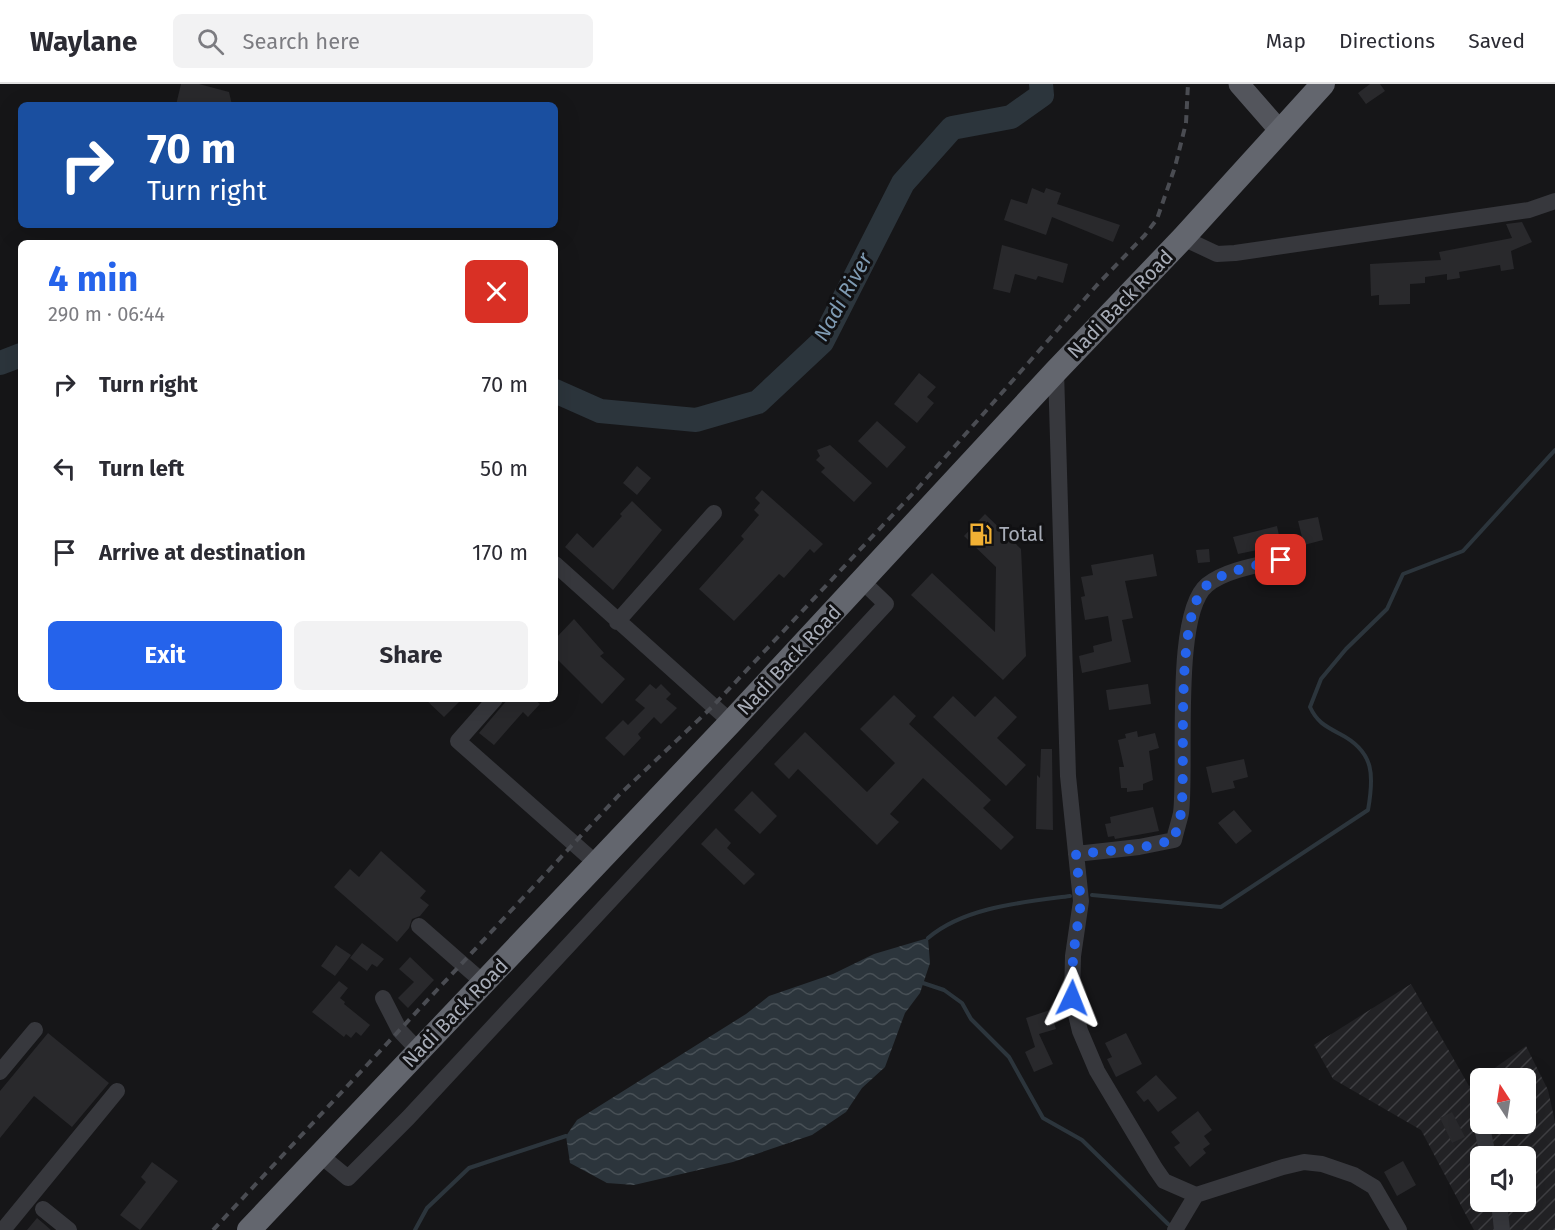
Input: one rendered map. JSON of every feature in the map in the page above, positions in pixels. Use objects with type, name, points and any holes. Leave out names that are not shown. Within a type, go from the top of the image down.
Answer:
[{"type":"highway","name":"Nadi Back Road","points":[[249,1230],[731,722],[1056,371],[1184,238],[1323,84]]},
{"type":"main road","points":[[1239,84],[1280,131]]},
{"type":"street","points":[[1184,238],[1217,254],[1235,253],[1529,210],[1555,201]]},
{"type":"street","points":[[1056,371],[1068,776],[1081,902],[1073,956],[1072,998],[1080,1031],[1097,1071],[1155,1168],[1164,1181],[1196,1195]]},
{"type":"street","points":[[617,622],[714,513]]},
{"type":"street","points":[[1076,854],[1139,848],[1174,840],[1180,814],[1182,696],[1192,609],[1206,585],[1226,576],[1281,560]]},
{"type":"street","points":[[558,567],[731,722]]},
{"type":"street","points":[[321,1155],[348,1178],[408,1118],[886,604],[862,581]]},
{"type":"street","points":[[492,702],[458,741],[597,864]]},
{"type":"street","points":[[419,926],[484,983]]},
{"type":"street","points":[[383,998],[400,1031],[419,1051]]},
{"type":"street","points":[[0,1072],[35,1030]]},
{"type":"street","points":[[3,1230],[117,1090]]},
{"type":"street","points":[[1175,1230],[1196,1195],[1304,1162],[1322,1164],[1354,1175],[1374,1186],[1399,1230]]},
{"type":"street","points":[[43,1209],[69,1230]]},
{"type":"street","points":[[1500,1212],[1502,1230]]},
{"type":"shaded area","points":[[1411,984],[1470,1085],[1470,1134],[1536,1134],[1536,1068],[1494,1068],[1526,1046],[1548,1090],[1555,1122],[1555,1230],[1474,1230],[1421,1130],[1333,1079],[1314,1045]]},
{"type":"water","points":[[928,938],[930,963],[920,993],[905,1013],[885,1067],[862,1088],[846,1112],[812,1135],[733,1162],[634,1185],[607,1183],[570,1163],[566,1136],[577,1120],[746,1014],[769,996],[833,974],[874,954]]},
{"type":"building","points":[[181,84],[199,84],[229,92],[231,102],[177,102]]},
{"type":"building","points":[[1370,84],[1380,84],[1385,91],[1366,104],[1358,93]]},
{"type":"building","points":[[1032,188],[1044,193],[1046,188],[1061,193],[1057,204],[1120,225],[1113,242],[1052,217],[1046,235],[1004,220],[1011,199],[1027,204]]},
{"type":"building","points":[[1522,222],[1532,242],[1511,251],[1514,269],[1501,271],[1500,265],[1459,272],[1460,278],[1447,280],[1447,274],[1425,277],[1425,283],[1410,284],[1410,304],[1379,305],[1379,295],[1371,296],[1370,264],[1441,260],[1439,252],[1512,238],[1506,224]]},
{"type":"building","points":[[1002,245],[1068,264],[1063,283],[1038,276],[1036,280],[1015,274],[1010,293],[993,289]]},
{"type":"building","points":[[919,373],[936,387],[927,397],[934,403],[917,423],[894,404]]},
{"type":"building","points":[[877,421],[906,447],[887,468],[858,441]]},
{"type":"building","points":[[830,445],[872,483],[854,502],[821,472],[825,468],[816,460],[820,456],[817,450]]},
{"type":"building","points":[[637,466],[651,478],[637,495],[623,483]]},
{"type":"building","points":[[762,490],[823,544],[814,553],[810,549],[784,578],[779,574],[734,621],[699,589],[744,539],[741,536],[759,515],[754,510],[760,503],[755,498]]},
{"type":"building","points":[[632,501],[662,530],[613,590],[565,547],[577,533],[593,548],[622,516],[620,514]]},
{"type":"building","points":[[985,514],[1021,549],[1026,656],[1003,680],[911,595],[932,573],[995,632],[996,567],[964,536]]},
{"type":"building","points":[[1318,517],[1323,540],[1304,545],[1298,521]]},
{"type":"building","points":[[1277,526],[1281,545],[1238,554],[1233,537]]},
{"type":"building","points":[[1209,549],[1210,562],[1198,563],[1196,550]]},
{"type":"building","points":[[1153,554],[1157,576],[1125,581],[1133,618],[1122,620],[1131,662],[1082,673],[1079,656],[1094,652],[1093,646],[1112,641],[1108,616],[1085,620],[1081,597],[1085,596],[1081,577],[1093,575],[1091,565]]},
{"type":"building","points":[[574,619],[604,653],[600,656],[625,679],[602,704],[558,660],[558,636]]},
{"type":"building","points":[[650,684],[656,689],[661,684],[671,694],[666,699],[677,708],[661,724],[654,717],[638,734],[641,738],[624,756],[605,738],[623,720],[628,725],[645,708],[635,700]]},
{"type":"building","points":[[1148,684],[1151,704],[1109,710],[1106,690]]},
{"type":"building","points":[[894,695],[916,716],[909,724],[991,800],[983,808],[1014,837],[1001,850],[923,778],[890,814],[899,822],[877,845],[798,769],[789,779],[774,764],[805,732],[867,792],[895,763],[860,729]]},
{"type":"building","points":[[953,696],[975,717],[995,696],[1017,717],[997,738],[1026,765],[1006,786],[933,717]]},
{"type":"building","points":[[428,702],[459,702],[444,717]]},
{"type":"building","points":[[505,702],[538,702],[540,704],[528,717],[523,712],[494,745],[479,733]]},
{"type":"building","points":[[1137,731],[1138,737],[1155,733],[1159,748],[1149,751],[1153,780],[1143,784],[1143,790],[1127,792],[1127,788],[1121,788],[1119,767],[1124,767],[1118,740],[1126,738],[1125,734]]},
{"type":"building","points":[[1041,749],[1052,749],[1053,830],[1036,829],[1037,775],[1040,778]]},
{"type":"building","points":[[1244,759],[1248,777],[1233,781],[1235,788],[1212,793],[1206,767]]},
{"type":"building","points":[[752,791],[777,816],[760,834],[734,810]]},
{"type":"building","points":[[1153,807],[1159,831],[1115,839],[1114,836],[1108,837],[1105,824],[1111,823],[1110,817]]},
{"type":"building","points":[[1234,810],[1252,831],[1236,844],[1218,823]]},
{"type":"building","points":[[716,828],[731,843],[727,848],[755,874],[744,885],[701,844]]},
{"type":"building","points":[[381,851],[426,891],[420,898],[429,905],[420,916],[412,919],[409,928],[397,942],[334,887],[350,869],[359,877]]},
{"type":"building","points":[[362,943],[384,959],[377,967],[372,964],[367,971],[350,958]]},
{"type":"building","points":[[336,945],[351,955],[335,976],[321,966]]},
{"type":"building","points":[[410,957],[434,980],[408,1008],[398,998],[414,982],[399,969]]},
{"type":"building","points":[[339,981],[348,988],[340,998],[345,1002],[344,1004],[370,1025],[361,1036],[356,1032],[351,1038],[346,1034],[344,1037],[312,1012]]},
{"type":"building","points":[[1050,1010],[1056,1029],[1039,1034],[1053,1064],[1034,1072],[1025,1052],[1035,1047],[1026,1018]]},
{"type":"building","points":[[48,1033],[109,1083],[72,1127],[34,1096],[0,1138],[0,1091]]},
{"type":"building","points":[[1126,1033],[1142,1064],[1116,1077],[1107,1059],[1112,1057],[1105,1043]]},
{"type":"building","points":[[1156,1075],[1177,1098],[1158,1112],[1148,1099],[1144,1102],[1136,1092]]},
{"type":"building","points":[[1198,1111],[1212,1130],[1204,1136],[1210,1144],[1203,1149],[1206,1153],[1190,1167],[1174,1147],[1180,1143],[1171,1132]]},
{"type":"building","points":[[1452,1112],[1465,1137],[1452,1143],[1440,1118]]},
{"type":"building","points":[[1403,1161],[1416,1185],[1397,1196],[1384,1172]]},
{"type":"building","points":[[152,1162],[178,1181],[140,1230],[120,1215],[146,1182],[141,1177]]},
{"type":"building","points":[[37,1218],[43,1223],[51,1230],[27,1230]]},
{"type":"waterway","name":"Nadi River","points":[[558,392],[600,411],[696,420],[758,402],[822,342],[903,183],[952,128],[1011,117],[1042,95],[1041,84]]},
{"type":"waterway","name":"Nadi River","points":[[0,363],[18,356]]},
{"type":"waterway","points":[[1092,895],[1221,907],[1368,810],[1371,776],[1366,757],[1351,741],[1322,723],[1310,707],[1321,679],[1346,649],[1387,609],[1403,574],[1463,551],[1555,450]]},
{"type":"waterway","points":[[928,938],[959,919],[977,913],[1014,904],[1070,896]]},
{"type":"waterway","points":[[923,983],[944,990],[962,1003],[971,1019],[1009,1057],[1043,1118],[1082,1140],[1168,1224]]},
{"type":"waterway","points":[[415,1230],[427,1208],[469,1168],[566,1136]]},
{"type":"railway","points":[[213,1230],[619,795],[712,707],[918,488],[1097,285],[1145,235],[1157,219],[1175,167],[1186,123],[1188,84]]},
{"type":"place","name":"Total","points":[[981,534]]},
{"type":"route","points":[[1072,998],[1073,956],[1080,924],[1081,902],[1076,854],[1139,848],[1174,840],[1180,814],[1182,696],[1192,609],[1206,585],[1226,576],[1281,560]]}]
